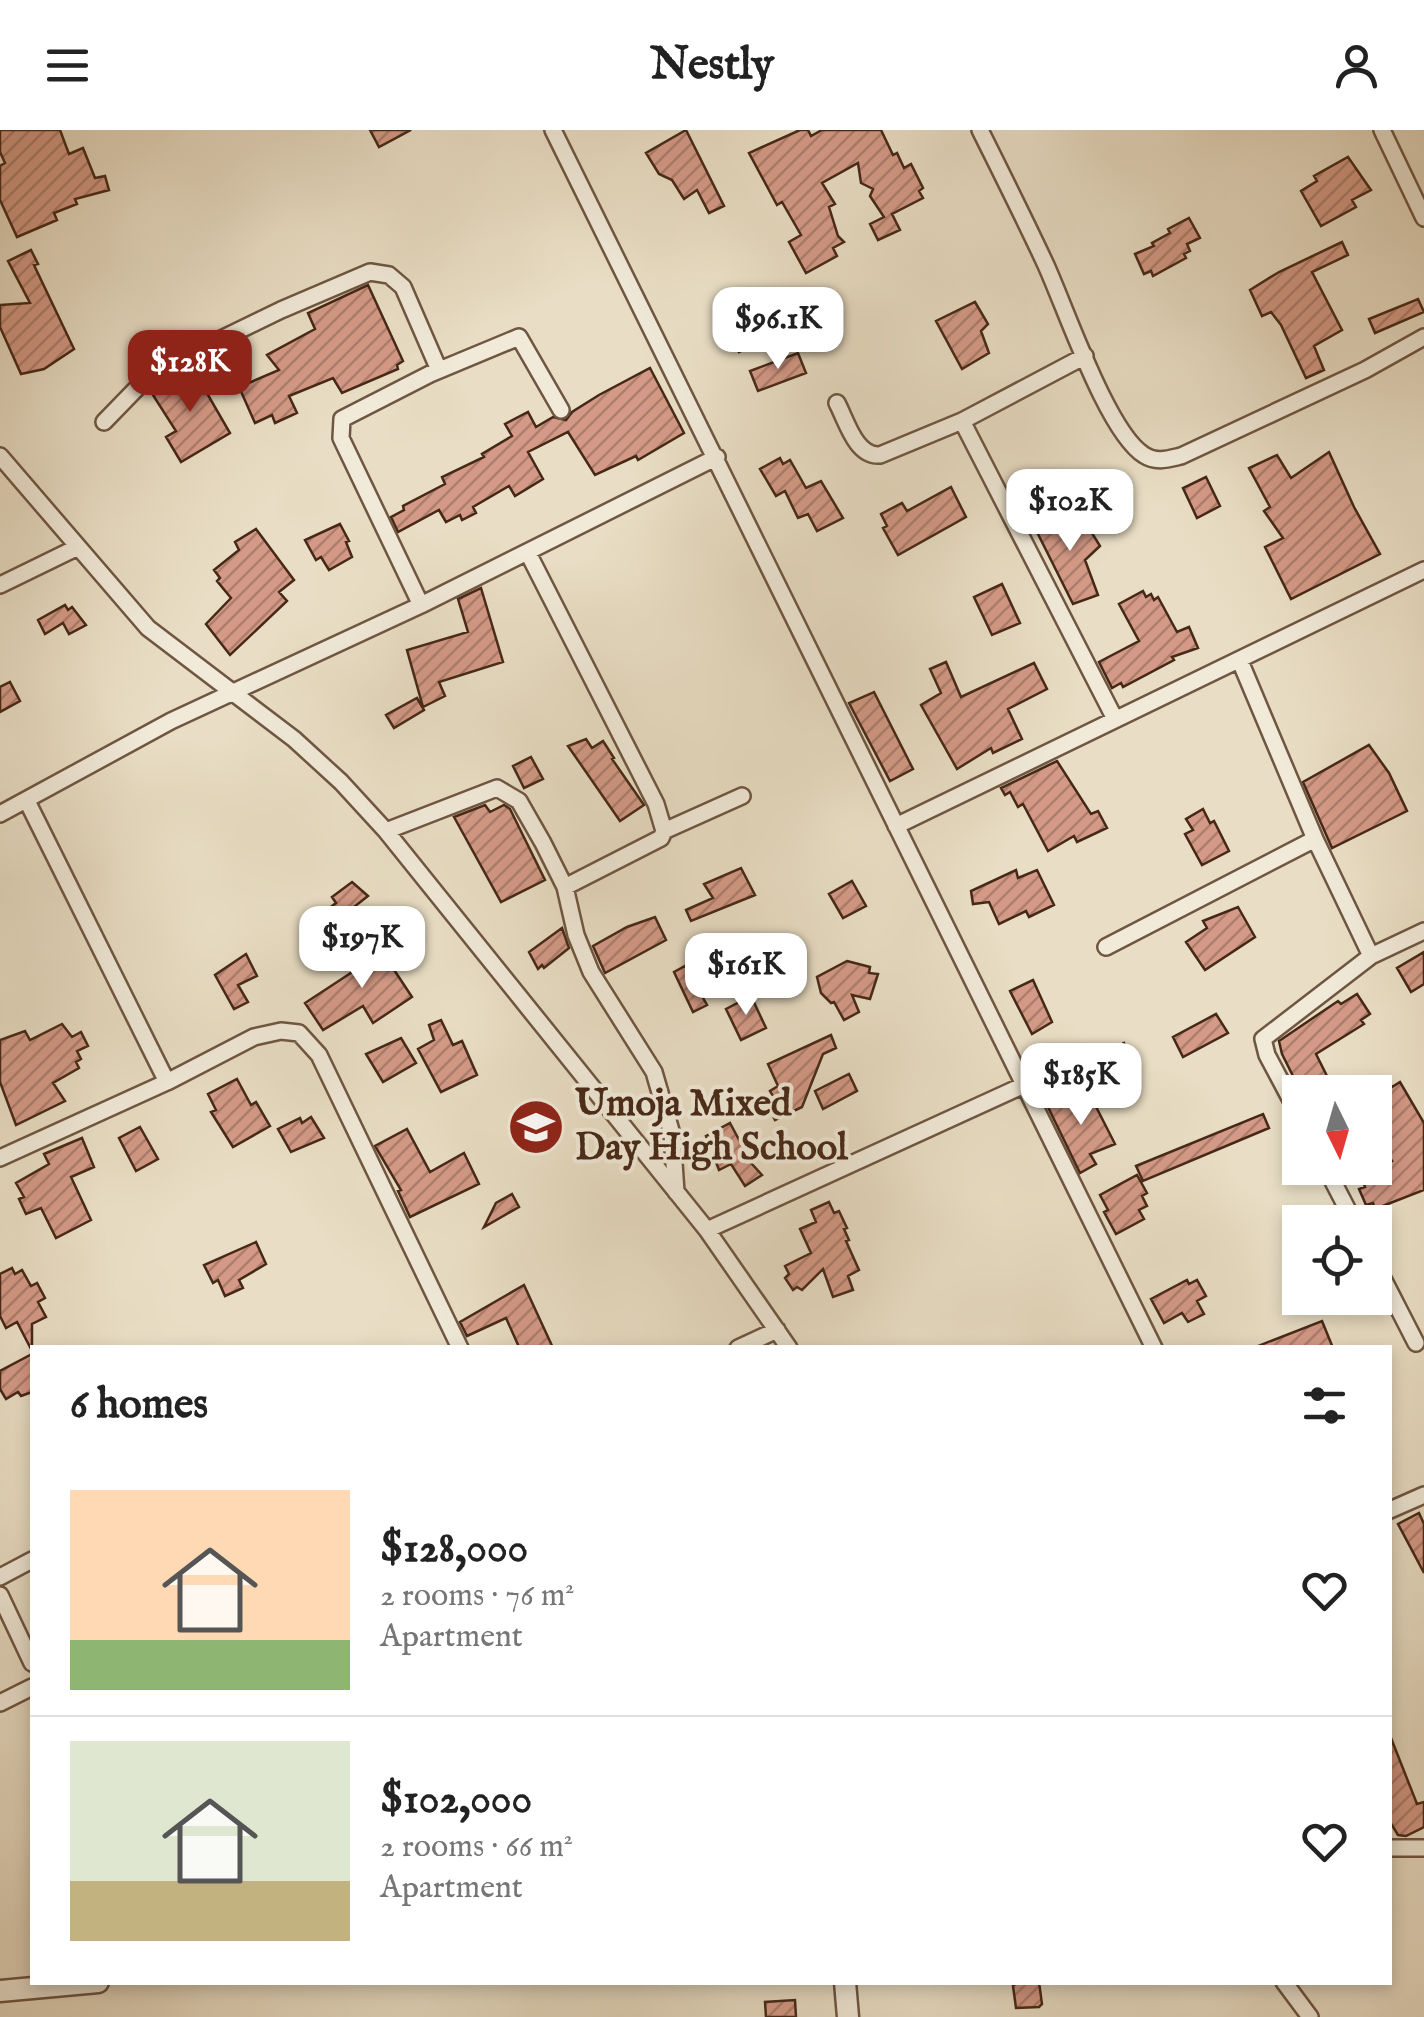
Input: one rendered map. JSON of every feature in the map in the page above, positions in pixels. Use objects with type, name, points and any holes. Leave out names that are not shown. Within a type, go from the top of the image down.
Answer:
[{"type":"street","points":[[553,130],[1152,1345]]},
{"type":"street","points":[[980,130],[1046,264],[1098,389],[1118,426],[1142,455],[1158,460],[1181,456],[1364,370],[1424,337]]},
{"type":"street","points":[[1382,130],[1424,218]]},
{"type":"street","points":[[1408,184],[1424,178]]},
{"type":"street","points":[[104,422],[138,387],[172,363],[370,272],[389,275],[403,287],[439,370]]},
{"type":"street","points":[[421,605],[341,438],[342,418],[518,336],[561,410]]},
{"type":"street","points":[[837,404],[862,450],[872,456],[962,420],[1086,356]]},
{"type":"street","points":[[962,420],[1115,720]]},
{"type":"street","points":[[0,456],[148,628],[294,738],[386,831],[707,1230],[787,1345]]},
{"type":"street","points":[[0,814],[171,721],[421,605],[717,457]]},
{"type":"street","points":[[0,585],[78,548]]},
{"type":"street","points":[[528,553],[656,804],[664,831],[661,838],[564,887]]},
{"type":"street","points":[[896,826],[1424,570]]},
{"type":"street","points":[[1240,660],[1315,839],[1371,956]]},
{"type":"street","points":[[386,831],[497,788],[520,801],[564,887],[576,935],[591,972],[654,1072],[672,1134],[676,1192]]},
{"type":"street","points":[[664,831],[742,796]]},
{"type":"street","points":[[27,801],[167,1082]]},
{"type":"street","points":[[1106,947],[1315,839]]},
{"type":"street","points":[[1282,1083],[1263,1039],[1371,956],[1424,931]]},
{"type":"street","points":[[0,1158],[167,1082],[254,1037],[281,1031],[299,1033],[319,1056],[459,1345]]},
{"type":"street","points":[[707,1230],[1022,1086]]},
{"type":"street","points":[[1392,1296],[1416,1342]]},
{"type":"street","points":[[744,1345],[777,1330]]},
{"type":"street","points":[[1392,1509],[1424,1495]]},
{"type":"street","points":[[0,1577],[30,1561]]},
{"type":"street","points":[[0,1595],[30,1659]]},
{"type":"street","points":[[0,1703],[30,1688]]},
{"type":"street","points":[[1392,1848],[1424,1848]]},
{"type":"street","points":[[0,1991],[65,1985]]},
{"type":"street","points":[[845,1985],[848,2017]]},
{"type":"street","points":[[1286,1985],[1310,2017]]},
{"type":"building","points":[[0,130],[60,130],[69,154],[83,148],[95,178],[105,176],[109,190],[75,199],[77,204],[54,213],[57,220],[17,237],[0,200],[0,166],[5,163],[0,152]]},
{"type":"building","points":[[370,130],[411,130],[379,147]]},
{"type":"building","points":[[686,130],[724,206],[709,213],[697,190],[684,199],[672,180],[659,174],[646,153]]},
{"type":"building","points":[[808,130],[811,136],[822,130],[881,130],[893,155],[897,153],[904,168],[911,164],[923,188],[919,191],[923,198],[892,214],[900,230],[878,240],[870,224],[884,217],[870,196],[873,189],[861,183],[858,163],[822,183],[835,204],[829,207],[838,236],[844,242],[833,248],[837,256],[806,273],[789,242],[801,235],[782,202],[777,205],[749,153]]},
{"type":"building","points":[[1348,157],[1371,190],[1352,200],[1356,207],[1321,226],[1301,191],[1317,181],[1314,176]]},
{"type":"building","points":[[1189,218],[1200,238],[1187,244],[1190,251],[1184,254],[1186,258],[1153,276],[1151,271],[1144,274],[1135,254],[1154,246],[1152,243],[1170,233],[1168,229]]},
{"type":"building","points":[[1342,242],[1348,255],[1312,272],[1342,330],[1314,346],[1324,370],[1306,378],[1281,325],[1271,312],[1262,316],[1250,290]]},
{"type":"building","points":[[31,250],[38,264],[34,265],[74,349],[44,369],[21,374],[0,327],[0,305],[30,303],[8,261]]},
{"type":"building","points":[[368,285],[403,361],[398,369],[342,393],[333,378],[289,396],[297,413],[275,423],[272,415],[255,423],[239,387],[279,370],[267,355],[315,329],[308,313]]},
{"type":"building","points":[[1418,299],[1424,312],[1375,333],[1369,319]]},
{"type":"building","points":[[975,302],[988,324],[981,331],[989,353],[962,369],[936,321]]},
{"type":"building","points":[[748,315],[763,340],[739,352],[726,327]]},
{"type":"building","points":[[798,353],[806,373],[758,391],[750,371]]},
{"type":"building","points":[[650,368],[684,433],[638,460],[636,456],[595,475],[568,432],[528,452],[543,479],[515,496],[509,486],[473,507],[476,513],[462,520],[460,515],[446,522],[439,510],[398,532],[391,517],[404,510],[403,506],[445,484],[442,477],[484,457],[482,454],[512,436],[505,424],[528,412],[536,427],[553,417],[566,420],[599,395]]},
{"type":"building","points":[[193,369],[230,433],[181,462],[166,437],[176,431],[151,392]]},
{"type":"building","points":[[1329,452],[1380,554],[1291,599],[1265,547],[1283,538],[1264,511],[1270,507],[1249,468],[1277,455],[1291,478]]},
{"type":"building","points":[[780,458],[783,464],[790,460],[806,488],[821,481],[843,518],[817,531],[808,514],[798,518],[785,491],[776,496],[760,469]]},
{"type":"building","points":[[1206,477],[1220,506],[1197,518],[1183,488]]},
{"type":"building","points":[[951,487],[966,517],[898,555],[883,528],[887,526],[881,514],[902,503],[907,511]]},
{"type":"building","points":[[1058,511],[1069,531],[1084,520],[1100,546],[1085,560],[1098,595],[1073,604],[1033,524]]},
{"type":"building","points":[[340,524],[352,557],[329,570],[321,557],[316,560],[305,540]]},
{"type":"building","points":[[256,529],[294,580],[279,592],[287,601],[230,655],[206,624],[231,598],[217,581],[220,578],[214,570],[239,550],[235,542]]},
{"type":"building","points":[[1002,584],[1020,623],[992,635],[974,597]]},
{"type":"building","points":[[481,588],[503,662],[439,682],[445,696],[423,707],[407,650],[468,632],[458,599]]},
{"type":"building","points":[[1143,591],[1146,597],[1158,597],[1177,632],[1189,627],[1198,648],[1172,657],[1174,660],[1123,687],[1121,683],[1112,688],[1099,662],[1139,641],[1119,604]]},
{"type":"building","points":[[65,605],[68,610],[72,607],[86,625],[69,634],[63,623],[45,634],[38,620]]},
{"type":"building","points":[[946,662],[961,697],[1034,663],[1047,689],[1008,709],[1022,739],[993,753],[991,748],[957,769],[921,705],[941,693],[930,669]]},
{"type":"building","points":[[10,682],[20,701],[0,712],[0,687]]},
{"type":"building","points":[[874,692],[913,769],[890,781],[849,703]]},
{"type":"building","points":[[417,698],[424,710],[394,728],[386,715]]},
{"type":"building","points":[[586,739],[592,748],[603,741],[644,805],[620,821],[568,746]]},
{"type":"building","points":[[1369,745],[1389,773],[1407,811],[1332,848],[1303,782]]},
{"type":"building","points":[[531,757],[543,779],[524,788],[513,766]]},
{"type":"building","points":[[1057,761],[1091,814],[1098,811],[1107,828],[1077,842],[1074,836],[1048,851],[1023,804],[1018,807],[1010,792],[1005,795],[1001,788]]},
{"type":"building","points":[[485,805],[490,812],[504,805],[510,809],[545,880],[501,902],[454,817]]},
{"type":"building","points":[[1203,809],[1210,823],[1214,821],[1229,851],[1202,865],[1185,834],[1193,830],[1186,819]]},
{"type":"building","points":[[741,868],[755,895],[691,921],[686,910],[713,898],[704,884]]},
{"type":"building","points":[[1016,870],[1018,878],[1037,870],[1054,905],[1029,917],[1026,911],[999,924],[989,902],[973,904],[971,891]]},
{"type":"building","points":[[852,881],[866,906],[843,918],[829,894]]},
{"type":"building","points":[[352,882],[368,896],[340,918],[332,906],[336,903],[332,897]]},
{"type":"building","points":[[1238,907],[1255,937],[1205,970],[1186,942],[1207,928],[1203,921]]},
{"type":"building","points":[[655,917],[666,940],[605,973],[593,946]]},
{"type":"building","points":[[562,928],[569,948],[538,969],[529,952]]},
{"type":"building","points":[[375,941],[412,997],[373,1023],[363,1006],[323,1030],[305,1003],[366,963],[358,954]]},
{"type":"building","points":[[1424,952],[1424,984],[1411,992],[1397,968]]},
{"type":"building","points":[[246,954],[257,976],[238,985],[248,1002],[234,1009],[215,975]]},
{"type":"building","points":[[847,961],[870,967],[869,973],[878,974],[870,999],[852,995],[859,1012],[844,1020],[834,1002],[821,993],[817,977]]},
{"type":"building","points":[[685,966],[707,1005],[693,1012],[674,972]]},
{"type":"building","points":[[1033,980],[1052,1022],[1032,1034],[1010,991]]},
{"type":"building","points":[[1357,994],[1370,1014],[1361,1020],[1364,1024],[1316,1054],[1326,1075],[1292,1075],[1279,1041],[1338,1001],[1341,1004]]},
{"type":"building","points":[[751,996],[766,1028],[741,1040],[726,1009]]},
{"type":"building","points":[[1216,1014],[1228,1033],[1183,1057],[1173,1037]]},
{"type":"building","points":[[441,1020],[453,1045],[462,1041],[477,1075],[441,1092],[418,1049],[434,1040],[429,1025]]},
{"type":"building","points":[[62,1024],[72,1037],[81,1032],[88,1046],[77,1051],[81,1059],[76,1062],[79,1068],[53,1083],[65,1101],[16,1125],[0,1082],[0,1040],[25,1031],[30,1040]]},
{"type":"building","points":[[831,1035],[836,1048],[823,1054],[802,1107],[775,1120],[766,1102],[774,1098],[770,1091],[778,1086],[768,1064]]},
{"type":"building","points":[[401,1038],[416,1063],[383,1082],[366,1054]]},
{"type":"building","points":[[1124,1043],[1131,1056],[1111,1067],[1104,1054]]},
{"type":"building","points":[[849,1074],[857,1091],[823,1109],[815,1091]]},
{"type":"building","points":[[237,1079],[251,1105],[256,1102],[270,1126],[233,1147],[211,1112],[216,1110],[208,1094]]},
{"type":"building","points":[[1400,1082],[1424,1123],[1424,1190],[1385,1205],[1366,1205],[1359,1189],[1392,1185],[1392,1087]]},
{"type":"building","points":[[1087,1089],[1115,1144],[1090,1154],[1096,1164],[1080,1173],[1048,1107]]},
{"type":"building","points":[[1263,1114],[1269,1128],[1143,1181],[1136,1166]]},
{"type":"building","points":[[311,1117],[324,1138],[291,1152],[278,1129]]},
{"type":"building","points":[[730,1123],[762,1175],[745,1186],[731,1164],[719,1170],[706,1136]]},
{"type":"building","points":[[140,1127],[158,1159],[136,1171],[119,1138]]},
{"type":"building","points":[[407,1129],[430,1172],[464,1153],[479,1184],[410,1217],[398,1191],[401,1190],[375,1146]]},
{"type":"building","points":[[82,1138],[94,1167],[71,1177],[91,1220],[56,1238],[41,1208],[26,1214],[19,1199],[24,1197],[16,1183],[49,1164],[44,1154]]},
{"type":"building","points":[[1137,1175],[1147,1193],[1142,1196],[1147,1206],[1139,1210],[1144,1219],[1116,1234],[1100,1195]]},
{"type":"building","points":[[512,1194],[519,1207],[484,1227],[496,1203]]},
{"type":"building","points":[[829,1202],[834,1213],[839,1211],[847,1228],[846,1241],[859,1270],[848,1276],[853,1290],[833,1297],[823,1269],[802,1290],[793,1290],[785,1278],[789,1274],[785,1266],[811,1253],[800,1229],[816,1222],[811,1210]]},
{"type":"building","points":[[256,1242],[266,1264],[239,1280],[243,1288],[225,1296],[218,1280],[213,1283],[204,1265]]},
{"type":"building","points":[[12,1268],[15,1274],[22,1270],[31,1286],[37,1283],[45,1298],[38,1302],[46,1317],[32,1324],[30,1347],[17,1322],[6,1328],[0,1316],[0,1274]]},
{"type":"building","points":[[1187,1280],[1189,1284],[1197,1280],[1206,1296],[1197,1301],[1204,1314],[1188,1322],[1182,1313],[1164,1323],[1151,1299]]},
{"type":"building","points":[[524,1285],[552,1345],[518,1345],[506,1318],[467,1336],[460,1322]]},
{"type":"building","points":[[1322,1321],[1332,1345],[1261,1345]]},
{"type":"building","points":[[30,1355],[30,1393],[21,1396],[18,1392],[6,1399],[0,1389],[0,1371]]},
{"type":"building","points":[[1419,1513],[1424,1524],[1424,1573],[1398,1524]]},
{"type":"building","points":[[1392,1741],[1417,1804],[1424,1802],[1424,1827],[1406,1836],[1398,1835],[1392,1825]]},
{"type":"building","points":[[1039,1985],[1042,2004],[1016,2008],[1013,1986]]},
{"type":"building","points":[[795,2000],[796,2017],[766,2017],[765,2002]]},
{"type":"place","name":"Umoja Mixed Day High School","points":[[536,1127]]}]
